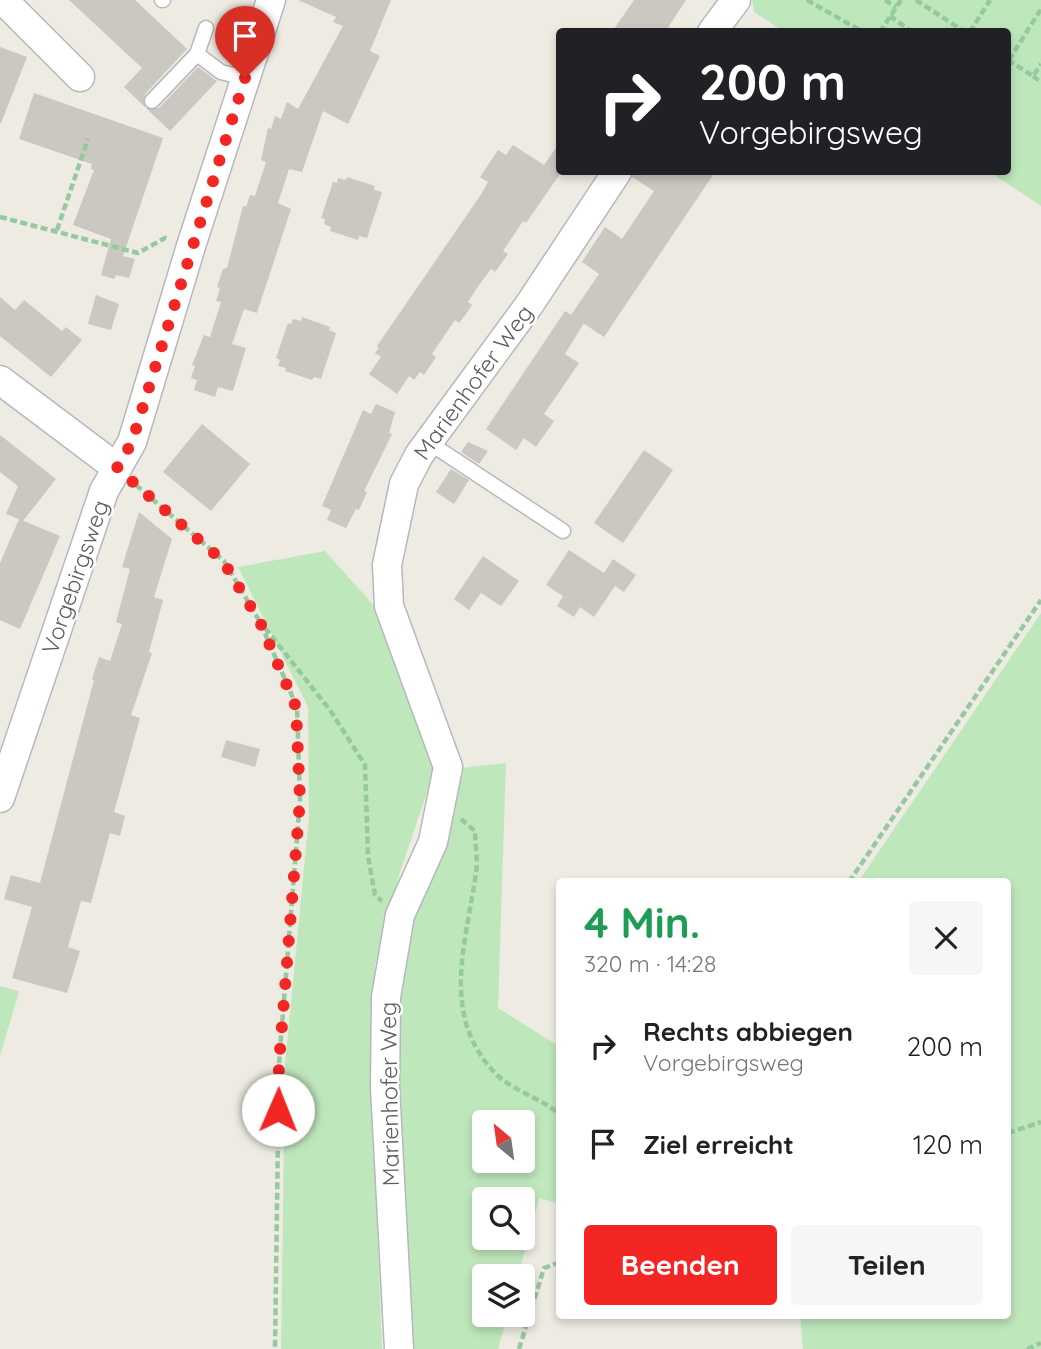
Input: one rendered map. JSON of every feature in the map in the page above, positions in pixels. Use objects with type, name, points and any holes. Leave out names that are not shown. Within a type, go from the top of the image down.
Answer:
[{"type":"street","points":[[3,0],[80,77]]},
{"type":"street","name":"Vorgebirgsweg","points":[[0,798],[104,491],[132,442],[191,246],[271,0]]},
{"type":"street","points":[[715,28],[736,0]]},
{"type":"street","name":"Marienhofer Weg","points":[[399,1349],[385,1087],[386,997],[400,915],[433,842],[448,767],[389,606],[387,565],[404,484],[428,442],[529,305],[615,175]]},
{"type":"street","points":[[0,380],[117,468]]},
{"type":"lane","points":[[152,101],[197,54],[206,28]]},
{"type":"lane","points":[[197,54],[221,72],[245,78]]},
{"type":"lane","points":[[428,442],[563,531]]},
{"type":"path","points":[[807,0],[856,28]]},
{"type":"path","points":[[885,0],[896,7]]},
{"type":"path","points":[[882,28],[901,0]]},
{"type":"path","points":[[916,0],[959,28]]},
{"type":"path","points":[[926,6],[930,0]]},
{"type":"path","points":[[972,28],[990,0]]},
{"type":"path","points":[[1011,57],[1041,9]]},
{"type":"path","points":[[890,16],[906,28]]},
{"type":"path","points":[[1011,61],[1041,82]]},
{"type":"path","points":[[1034,76],[1041,64]]},
{"type":"path","points":[[57,230],[88,139]]},
{"type":"path","points":[[0,217],[138,253],[165,238],[191,246]]},
{"type":"path","points":[[117,468],[223,561],[260,622],[330,710],[365,765],[368,856],[375,895],[400,915]]},
{"type":"path","points":[[852,878],[1041,600]]},
{"type":"path","points":[[260,622],[296,707],[300,800],[279,1063],[275,1349]]},
{"type":"path","points":[[443,802],[475,831],[477,871],[465,924],[459,986],[471,1039],[498,1076],[556,1111]]},
{"type":"path","points":[[1011,1132],[1041,1122]]},
{"type":"path","points":[[519,1349],[544,1268],[556,1264]]},
{"type":"path","points":[[1027,1349],[1041,1343]]},
{"type":"green space","points":[[752,0],[1041,0],[1041,206],[994,175],[1011,175],[1011,28],[778,28],[754,12]]},
{"type":"green space","points":[[325,551],[378,610],[435,769],[400,872],[375,965],[370,1045],[382,1349],[281,1349],[285,1064],[309,816],[308,707],[238,567]]},
{"type":"green space","points":[[1041,613],[1041,1349],[803,1349],[800,1319],[1011,1319],[1011,878],[861,878]]},
{"type":"green space","points":[[506,763],[498,1008],[556,1044],[556,1203],[539,1198],[535,1213],[535,1187],[472,1187],[472,1250],[525,1250],[521,1264],[472,1264],[472,1327],[504,1327],[498,1349],[406,1349],[395,1049],[400,970],[427,872],[461,768]]},
{"type":"green space","points":[[0,986],[19,991],[0,1056]]},
{"type":"building","points":[[69,0],[135,0],[187,49],[145,94],[145,107],[124,87],[142,68]]},
{"type":"building","points":[[298,0],[391,0],[370,51],[380,56],[348,124],[323,111],[302,172],[289,169],[278,203],[291,209],[257,313],[244,309],[232,344],[246,348],[233,391],[218,387],[215,397],[194,390],[197,380],[191,378],[195,366],[192,365],[204,335],[210,337],[221,302],[216,301],[220,288],[217,287],[223,269],[227,268],[243,206],[246,207],[250,195],[255,196],[266,162],[261,160],[268,128],[271,129],[275,116],[281,119],[287,102],[298,109],[343,26],[333,22],[336,17]]},
{"type":"building","points":[[634,0],[686,0],[668,28],[615,28]]},
{"type":"building","points":[[0,47],[27,57],[1,123],[0,123]]},
{"type":"building","points":[[198,67],[217,81],[170,131],[146,108],[159,108]]},
{"type":"building","points":[[34,93],[163,138],[123,256],[135,259],[129,278],[116,275],[114,279],[101,275],[111,239],[73,225],[94,170],[91,169],[92,164],[19,139]]},
{"type":"building","points":[[513,145],[544,165],[556,148],[556,175],[559,175],[503,251],[508,254],[495,272],[491,269],[479,285],[468,302],[472,305],[466,314],[459,323],[455,320],[444,336],[432,354],[436,357],[424,375],[420,372],[414,380],[409,376],[397,394],[369,374],[381,357],[375,353],[379,348],[377,346],[482,193],[488,182],[480,177],[498,150],[506,155]]},
{"type":"building","points":[[713,175],[604,337],[571,315],[599,274],[582,262],[605,227],[622,239],[654,191],[632,177]]},
{"type":"building","points":[[347,177],[375,186],[374,190],[382,192],[367,238],[359,236],[358,240],[330,231],[331,227],[324,224],[325,219],[321,218],[333,182],[337,183],[338,178],[346,180]]},
{"type":"building","points":[[96,295],[119,304],[111,330],[88,324]]},
{"type":"building","points":[[0,297],[15,310],[24,300],[62,331],[66,327],[82,340],[51,377],[0,336]]},
{"type":"building","points":[[565,311],[584,323],[565,354],[579,363],[544,414],[554,421],[536,447],[524,438],[516,450],[486,429]]},
{"type":"building","points":[[302,317],[330,327],[329,330],[336,333],[321,379],[314,377],[312,380],[278,366],[280,360],[276,358],[288,323],[291,324],[293,319],[301,321]]},
{"type":"building","points":[[376,404],[395,412],[389,433],[392,434],[364,491],[367,492],[359,510],[356,509],[346,528],[327,520],[331,510],[322,506],[363,410],[371,414]]},
{"type":"building","points":[[202,424],[250,464],[211,511],[163,472]]},
{"type":"building","points":[[0,435],[56,479],[23,521],[6,514],[18,486],[0,472]]},
{"type":"building","points":[[468,442],[488,451],[479,464],[461,452]]},
{"type":"building","points":[[644,450],[673,470],[623,543],[594,523]]},
{"type":"building","points":[[451,469],[469,480],[454,504],[436,492]]},
{"type":"building","points":[[139,512],[172,539],[154,597],[163,600],[149,652],[152,653],[131,715],[140,718],[114,812],[125,816],[120,836],[110,833],[91,903],[81,901],[68,947],[80,951],[67,993],[12,978],[32,907],[4,899],[11,875],[40,883],[94,680],[92,679],[99,657],[110,661],[122,624],[116,622],[130,569],[122,567]]},
{"type":"building","points":[[19,519],[60,536],[20,629],[0,620],[0,563]]},
{"type":"building","points":[[569,550],[604,573],[613,559],[636,575],[624,592],[615,586],[594,617],[580,607],[574,617],[557,606],[563,596],[546,585]]},
{"type":"building","points":[[483,556],[519,581],[501,606],[481,593],[469,610],[454,599]]},
{"type":"building","points":[[226,740],[260,749],[255,767],[221,757]]},
{"type":"route","points":[[245,78],[132,442],[117,468],[223,561],[260,622],[296,707],[300,800],[279,1063],[278,1110]]}]
